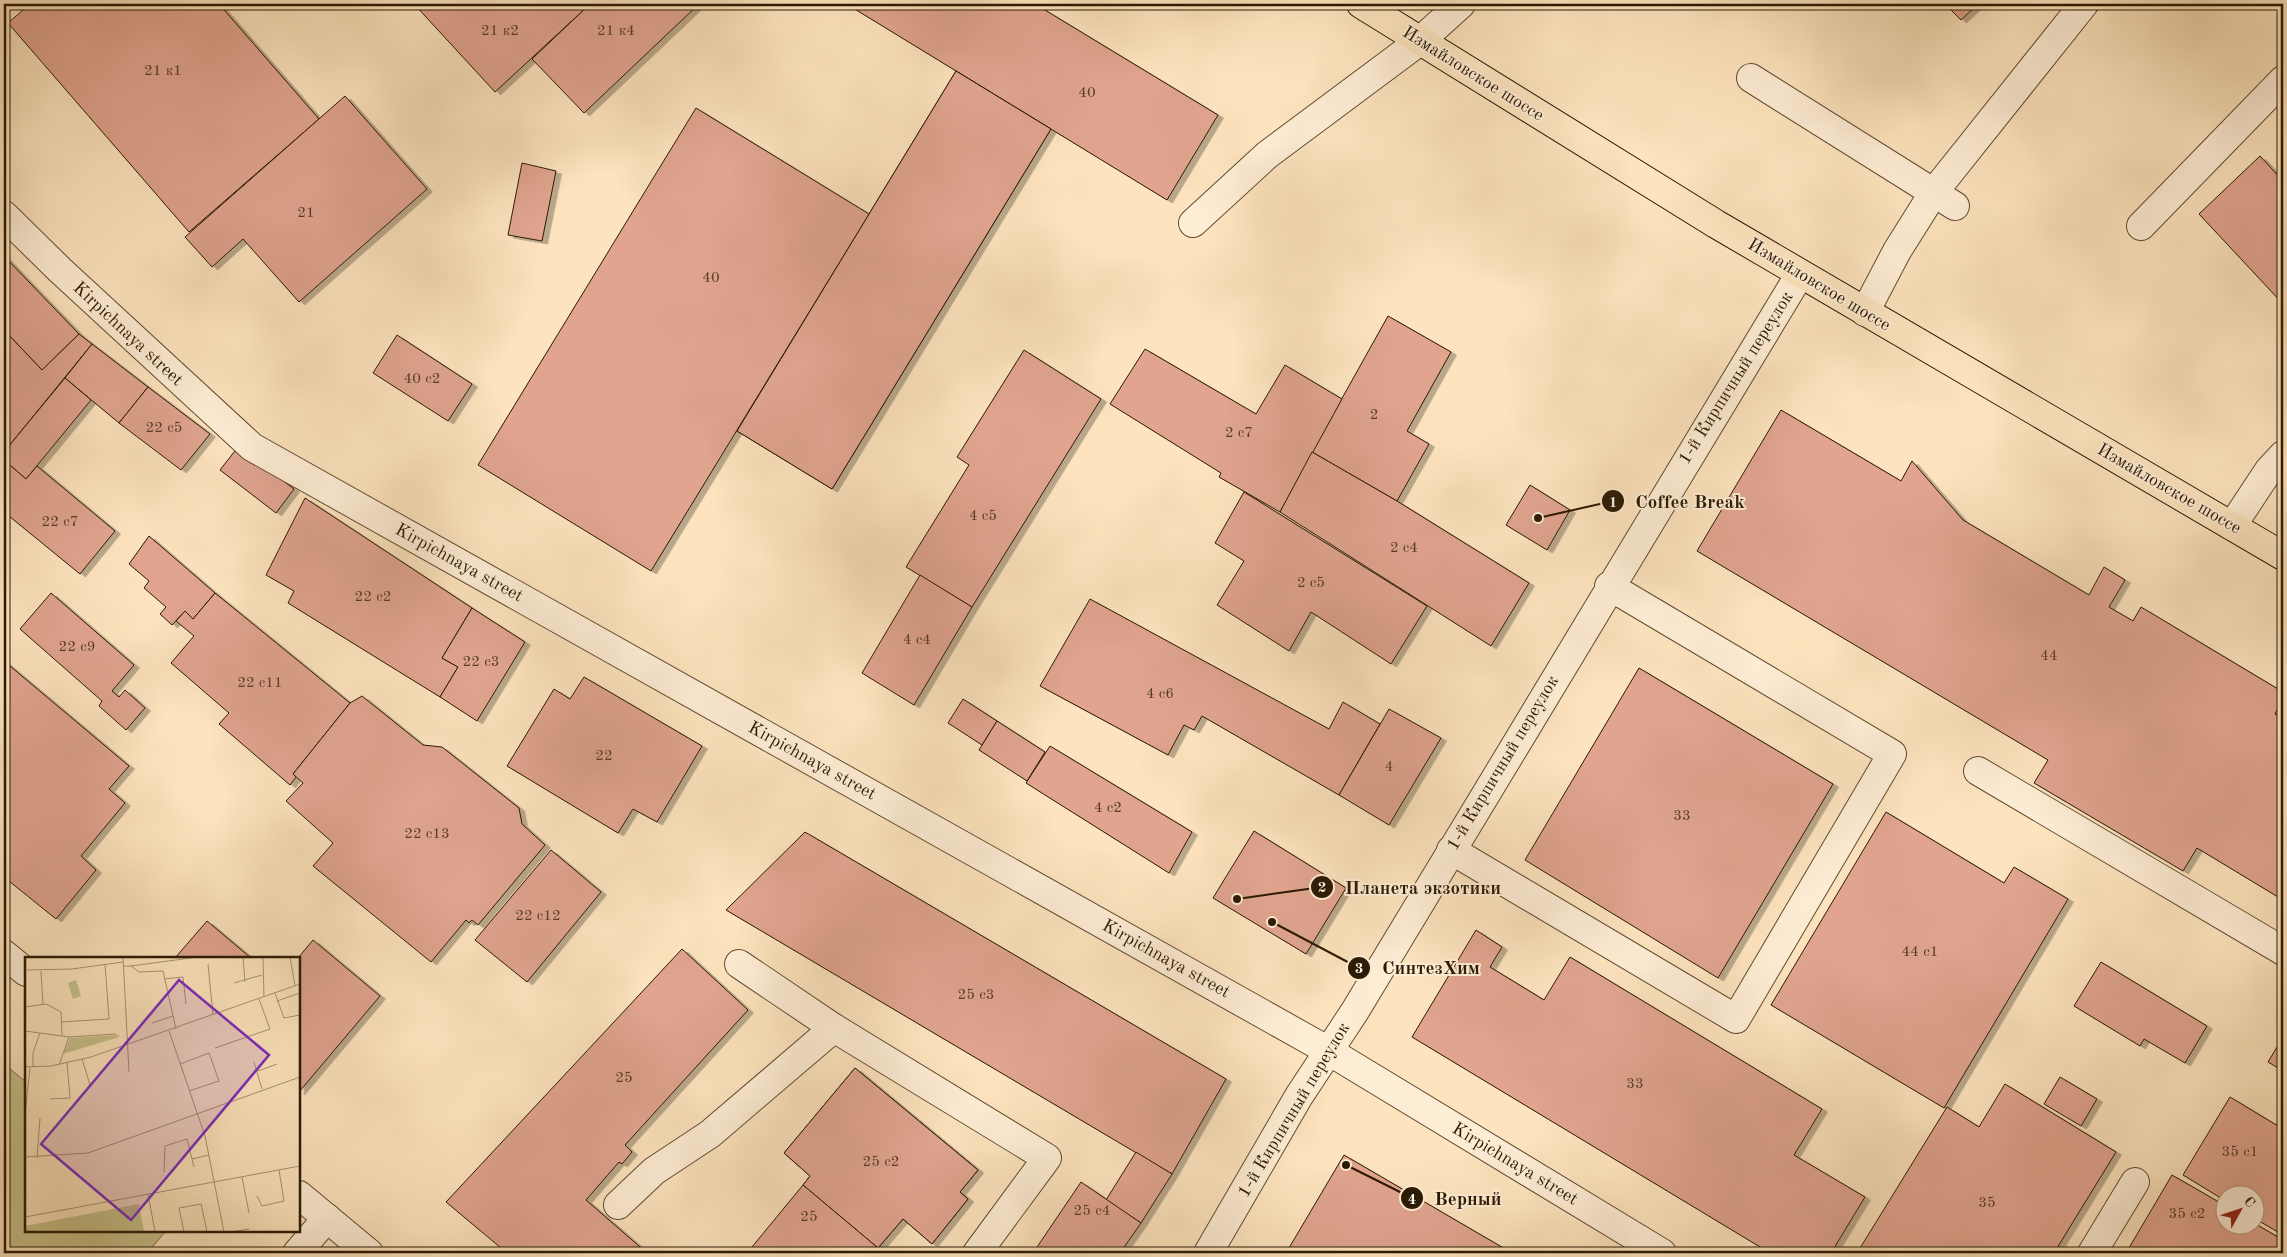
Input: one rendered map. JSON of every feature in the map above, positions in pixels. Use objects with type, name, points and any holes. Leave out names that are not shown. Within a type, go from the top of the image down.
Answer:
[{"type":"main road","name":"Измайловское шоссе","points":[[1361,4],[1716,224],[2283,556]]},
{"type":"street","points":[[1193,223],[1267,155],[1420,41],[1461,4]]},
{"type":"street","points":[[1864,312],[1897,251],[1945,199],[2084,4]]},
{"type":"street","points":[[1751,78],[1945,199]]},
{"type":"street","points":[[2141,226],[2283,80]]},
{"type":"street","name":"Kirpichnaya street","points":[[4,215],[60,270],[252,447],[1327,1050],[1662,1253]]},
{"type":"street","name":"1-й Кирпичный переулок","points":[[1208,1253],[1327,1050],[1355,1011],[1609,586],[1800,274]]},
{"type":"street","points":[[2232,526],[2268,470],[2283,455]]},
{"type":"street","points":[[1451,850],[1736,1019],[1741,1011],[1892,754],[1609,586]]},
{"type":"street","points":[[1978,771],[2283,951]]},
{"type":"street","points":[[4,954],[25,971]]},
{"type":"street","points":[[739,964],[834,1028],[1048,1158],[977,1253]]},
{"type":"street","points":[[618,1205],[654,1171],[710,1134],[834,1028]]},
{"type":"street","points":[[2092,1253],[2135,1182]]},
{"type":"street","points":[[300,1196],[369,1253]]},
{"type":"street","points":[[296,1253],[327,1218]]},
{"type":"shaded area","points":[[4,1064],[25,1081],[25,1232],[165,1232],[147,1253],[4,1253]]},
{"type":"building","points":[[30,4],[219,4],[319,119],[189,232],[8,23]]},
{"type":"building","points":[[414,4],[590,4],[495,92]]},
{"type":"building","points":[[590,4],[699,4],[584,113],[532,59]]},
{"type":"building","points":[[855,4],[1035,4],[1218,115],[1167,200],[853,8]]},
{"type":"building","points":[[1945,4],[1978,4],[1961,20]]},
{"type":"building","points":[[956,71],[1051,129],[832,489],[737,431]]},
{"type":"building","points":[[956,71],[1051,129],[832,489],[737,431]]},
{"type":"building","points":[[345,96],[427,189],[299,302],[243,239],[212,267],[185,237]]},
{"type":"building","points":[[696,108],[869,214],[651,571],[478,465]]},
{"type":"building","points":[[2260,156],[2283,181],[2283,304],[2199,214]]},
{"type":"building","points":[[522,163],[556,171],[542,241],[508,235]]},
{"type":"building","points":[[4,256],[79,334],[42,370],[4,330]]},
{"type":"building","points":[[1388,316],[1451,352],[1407,431],[1429,444],[1397,501],[1312,452]]},
{"type":"building","points":[[4,330],[42,370],[79,334],[92,344],[4,452]]},
{"type":"building","points":[[397,335],[472,384],[448,421],[373,373]]},
{"type":"building","points":[[92,344],[148,387],[119,423],[65,378]]},
{"type":"building","points":[[1145,349],[1256,414],[1285,365],[1342,399],[1280,512],[1219,477],[1221,473],[1110,404]]},
{"type":"building","points":[[1024,350],[1101,399],[972,607],[906,567],[969,465],[957,457]]},
{"type":"building","points":[[65,378],[91,400],[26,479],[4,460],[4,452]]},
{"type":"building","points":[[148,387],[210,434],[181,470],[119,423]]},
{"type":"building","points":[[1781,410],[1901,481],[1912,461],[1963,520],[2089,595],[2104,567],[2125,580],[2109,607],[2133,621],[2141,607],[2283,692],[2283,699],[2275,714],[2283,719],[2283,900],[2197,848],[2183,871],[2034,783],[2048,760],[1697,551]]},
{"type":"building","points":[[238,447],[294,489],[276,513],[220,470]]},
{"type":"building","points":[[1312,452],[1397,501],[1529,583],[1491,646],[1280,512]]},
{"type":"building","points":[[4,460],[26,479],[37,466],[115,531],[80,574],[4,512]]},
{"type":"building","points":[[1530,485],[1570,510],[1547,550],[1506,525]]},
{"type":"building","points":[[1244,492],[1427,606],[1391,664],[1311,612],[1289,651],[1217,605],[1244,561],[1215,543]]},
{"type":"building","points":[[305,498],[472,608],[442,658],[458,667],[440,697],[288,603],[294,591],[266,575]]},
{"type":"building","points":[[149,536],[215,593],[193,619],[185,611],[172,625],[160,614],[166,607],[144,588],[149,581],[129,564]]},
{"type":"building","points":[[920,575],[972,607],[914,705],[862,673]]},
{"type":"building","points":[[51,593],[134,665],[112,691],[119,697],[125,690],[145,708],[126,730],[99,706],[102,701],[20,629]]},
{"type":"building","points":[[215,593],[350,703],[293,774],[296,777],[290,785],[219,724],[229,713],[171,663],[194,636],[176,621],[185,611],[193,619]]},
{"type":"building","points":[[1090,599],[1329,729],[1343,702],[1380,724],[1339,795],[1202,716],[1194,730],[1184,725],[1168,755],[1040,686]]},
{"type":"building","points":[[472,608],[525,642],[477,721],[440,697],[458,667],[442,658]]},
{"type":"building","points":[[4,661],[129,766],[109,789],[125,803],[81,856],[96,870],[56,919],[4,877]]},
{"type":"building","points":[[1639,668],[1833,784],[1718,978],[1525,860]]},
{"type":"building","points":[[584,677],[702,746],[657,822],[633,809],[618,833],[507,766],[554,689],[570,699]]},
{"type":"building","points":[[362,696],[423,745],[442,747],[519,808],[522,824],[545,845],[478,925],[472,920],[469,923],[466,920],[431,962],[313,866],[333,843],[286,801],[303,783],[293,774],[350,703]]},
{"type":"building","points":[[963,699],[997,721],[982,745],[948,723]]},
{"type":"building","points":[[1389,709],[1441,738],[1389,825],[1339,795]]},
{"type":"building","points":[[997,721],[1045,752],[1027,781],[979,750]]},
{"type":"building","points":[[1050,746],[1192,832],[1169,873],[1026,783]]},
{"type":"building","points":[[1886,812],[2004,883],[2014,867],[2068,899],[1944,1108],[1771,1005]]},
{"type":"building","points":[[1254,831],[1346,888],[1306,954],[1213,898]]},
{"type":"building","points":[[805,832],[1226,1079],[1172,1174],[726,910]]},
{"type":"building","points":[[551,850],[601,892],[527,982],[475,940]]},
{"type":"building","points":[[207,921],[250,957],[176,957]]},
{"type":"building","points":[[1476,930],[1502,947],[1490,967],[1544,1000],[1570,957],[1822,1109],[1794,1155],[1865,1197],[1831,1253],[1770,1253],[1412,1037]]},
{"type":"building","points":[[313,940],[380,996],[300,1091],[300,957]]},
{"type":"building","points":[[682,949],[748,1010],[625,1145],[632,1152],[622,1164],[619,1162],[586,1200],[647,1253],[507,1253],[446,1202]]},
{"type":"building","points":[[2101,962],[2207,1026],[2185,1063],[2144,1039],[2140,1046],[2074,1006]]},
{"type":"building","points":[[2283,1037],[2283,1071],[2268,1062]]},
{"type":"building","points":[[855,1068],[978,1170],[960,1192],[968,1199],[932,1244],[903,1219],[878,1248],[803,1185],[810,1176],[784,1153]]},
{"type":"building","points":[[855,1068],[978,1170],[960,1192],[968,1199],[932,1244],[903,1219],[878,1248],[803,1185],[810,1176],[784,1153]]},
{"type":"building","points":[[2060,1077],[2097,1099],[2081,1126],[2044,1104]]},
{"type":"building","points":[[2005,1084],[2116,1152],[2054,1253],[1857,1253],[1947,1107],[1979,1127]]},
{"type":"building","points":[[2230,1097],[2283,1129],[2283,1235],[2264,1224],[2264,1184],[2214,1184],[2214,1194],[2183,1175]]},
{"type":"building","points":[[1136,1152],[1172,1174],[1141,1223],[1106,1200]]},
{"type":"building","points":[[1344,1155],[1512,1253],[1286,1253]]},
{"type":"building","points":[[2172,1175],[2214,1199],[2214,1234],[2264,1234],[2264,1229],[2283,1240],[2283,1253],[2126,1253]]},
{"type":"building","points":[[1081,1182],[1141,1223],[1120,1253],[1033,1253]]},
{"type":"building","points":[[803,1185],[878,1248],[874,1253],[747,1253]]},
{"type":"place","name":"Coffee Break","points":[[1538,518]]},
{"type":"place","name":"Планета экзотики","points":[[1237,899]]},
{"type":"place","name":"СинтезХим","points":[[1272,922]]},
{"type":"place","name":"Верный","points":[[1346,1165]]}]
